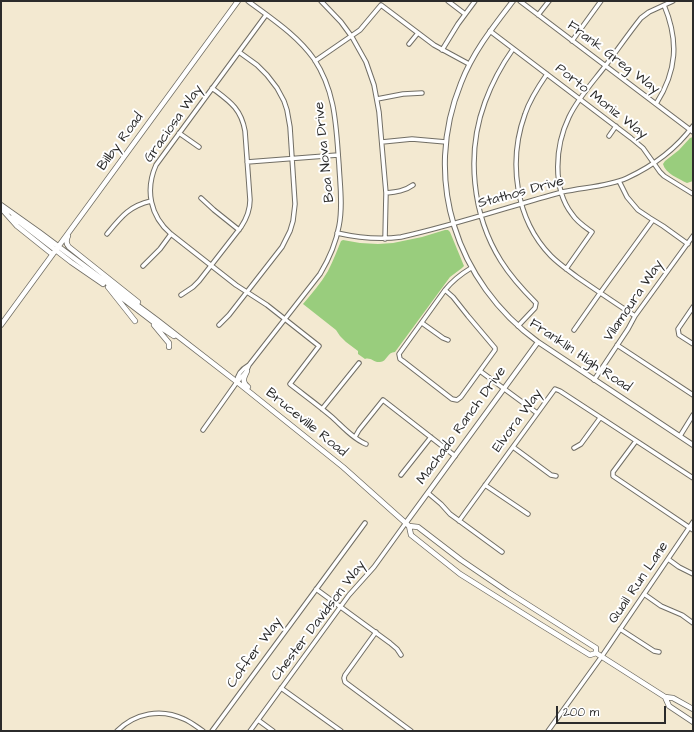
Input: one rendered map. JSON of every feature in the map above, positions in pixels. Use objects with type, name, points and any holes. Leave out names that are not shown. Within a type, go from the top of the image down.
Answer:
[{"type":"main road","name":"Bilby Road","points":[[1,324],[238,1]]},
{"type":"main road","points":[[1,207],[21,228],[55,250]]},
{"type":"main road","name":"Bruceville Road","points":[[1,207],[78,267],[108,287],[168,332],[186,343]]},
{"type":"main road","points":[[71,228],[66,239],[66,243],[69,248],[132,297],[144,310]]},
{"type":"main road","name":"Bruceville Road","points":[[55,250],[144,310],[251,392],[343,467],[407,525],[411,535],[460,574],[590,655],[596,653],[602,656],[665,697],[673,698],[693,709]]},
{"type":"main road","points":[[108,287],[135,321]]},
{"type":"main road","name":"Bilby Road","points":[[1,320],[21,296]]},
{"type":"main road","points":[[150,319],[169,343],[169,347]]},
{"type":"main road","points":[[248,368],[243,381],[251,392]]},
{"type":"main road","name":"Bruceville Road","points":[[407,525],[418,527],[461,560],[508,592],[596,648],[596,653]]},
{"type":"main road","name":"Bruceville Road","points":[[665,697],[669,706],[693,722]]},
{"type":"street","name":"Boa Nova Drive","points":[[203,430],[237,382],[320,274],[329,256],[337,233],[341,206],[336,124],[333,103],[326,83],[308,51],[294,36],[248,1]]},
{"type":"street","points":[[321,1],[341,22],[352,37],[366,62],[374,85],[379,112],[386,193],[385,239]]},
{"type":"street","points":[[325,4],[328,1]]},
{"type":"street","points":[[448,1],[465,14]]},
{"type":"street","points":[[442,50],[475,1]]},
{"type":"street","name":"Franklin High Road","points":[[512,1],[469,64],[460,84],[448,126],[445,167],[446,183],[453,223],[461,246],[471,268],[492,299],[518,326],[538,342],[693,445]]},
{"type":"street","name":"Frank Greg Way","points":[[520,1],[656,104],[692,129]]},
{"type":"street","points":[[538,15],[549,1]]},
{"type":"street","points":[[572,40],[601,1]]},
{"type":"street","points":[[566,269],[592,232],[572,215],[562,192],[559,178],[559,148],[569,116],[580,99],[641,18],[673,1]]},
{"type":"street","points":[[314,61],[352,37],[366,25],[381,5],[442,50],[469,64]]},
{"type":"street","points":[[656,104],[667,86],[674,59],[673,32],[664,6]]},
{"type":"street","name":"Graciosa Way","points":[[266,15],[161,158],[154,170],[150,182],[151,201],[157,218],[171,234],[236,285],[267,305],[319,346],[290,384],[322,409]]},
{"type":"street","points":[[409,44],[418,32]]},
{"type":"street","name":"Porto Moniz Way","points":[[490,32],[616,126],[649,155],[664,176],[693,194]]},
{"type":"street","points":[[513,49],[501,67],[484,103],[475,146],[474,171],[481,215],[492,243],[501,261],[519,285],[536,303],[536,308],[518,326]]},
{"type":"street","points":[[219,325],[229,315],[286,241],[294,215],[295,204],[288,117],[281,94],[274,83],[262,70],[239,52]]},
{"type":"street","points":[[547,74],[530,102],[518,139],[516,174],[522,204],[529,224],[541,244],[551,256],[566,269],[635,316]]},
{"type":"street","points":[[181,295],[193,287],[211,266],[245,222],[249,209],[250,200],[244,124],[241,115],[234,106],[212,88]]},
{"type":"street","points":[[377,99],[404,94],[422,93]]},
{"type":"street","points":[[609,136],[616,126]]},
{"type":"street","name":"Stathos Drive","points":[[337,233],[364,239],[401,237],[562,192],[605,185],[619,181],[654,163],[674,148],[692,129]]},
{"type":"street","points":[[179,133],[199,147]]},
{"type":"street","points":[[382,142],[412,140],[446,142]]},
{"type":"street","points":[[247,162],[338,155]]},
{"type":"street","points":[[619,181],[632,204],[643,214],[688,244]]},
{"type":"street","points":[[386,193],[398,192],[413,185]]},
{"type":"street","points":[[201,198],[239,230]]},
{"type":"street","points":[[107,234],[126,212],[137,205],[151,201]]},
{"type":"street","points":[[574,330],[653,220]]},
{"type":"street","points":[[144,266],[171,234]]},
{"type":"street","name":"Vilamoura Way","points":[[594,380],[635,316],[693,236]]},
{"type":"street","points":[[445,290],[454,297],[468,316],[496,348],[461,397],[457,400],[452,399],[400,359],[399,354],[422,323],[445,290],[452,281],[460,274],[471,268]]},
{"type":"street","points":[[693,307],[678,329],[679,335],[693,344]]},
{"type":"street","points":[[422,323],[448,340]]},
{"type":"street","name":"Machado Ranch Drive","points":[[407,525],[428,493],[538,342]]},
{"type":"street","points":[[617,345],[693,395]]},
{"type":"street","points":[[359,363],[322,409],[355,437],[366,444]]},
{"type":"street","points":[[480,371],[537,413]]},
{"type":"street","name":"Elvora Way","points":[[459,521],[555,389],[693,478]]},
{"type":"street","points":[[355,437],[384,400],[455,456]]},
{"type":"street","points":[[680,436],[693,416]]},
{"type":"street","points":[[574,448],[581,444],[600,418]]},
{"type":"street","points":[[401,475],[431,437]]},
{"type":"street","points":[[636,441],[613,472],[613,476],[691,528]]},
{"type":"street","points":[[513,447],[551,475],[556,476]]},
{"type":"street","points":[[485,485],[528,514]]},
{"type":"street","points":[[428,493],[450,514],[502,552]]},
{"type":"street","name":"Quail Run Lane","points":[[548,731],[691,528],[693,522]]},
{"type":"street","name":"Coffer Way","points":[[212,731],[365,523]]},
{"type":"street","name":"Chester Davidson Way","points":[[250,731],[353,590],[374,567],[407,525]]},
{"type":"street","points":[[668,559],[679,567],[693,574]]},
{"type":"street","points":[[316,589],[376,632],[394,646],[402,655]]},
{"type":"street","points":[[644,594],[661,606],[682,615],[693,623]]},
{"type":"street","points":[[620,629],[654,651],[658,652]]},
{"type":"street","points":[[376,632],[345,675],[345,682],[411,731]]},
{"type":"street","points":[[281,688],[341,731]]},
{"type":"street","points":[[117,731],[127,722],[137,717],[158,713],[179,717],[203,731]]},
{"type":"street","points":[[258,720],[273,731]]},
{"type":"green space","points":[[693,137],[693,181],[687,183],[669,173],[663,164],[690,138]]},
{"type":"green space","points":[[445,230],[450,232],[464,266],[450,277],[395,352],[392,352],[382,362],[365,359],[358,354],[358,351],[346,342],[336,330],[303,304],[328,271],[341,241],[378,244],[393,243],[422,237]]}]
